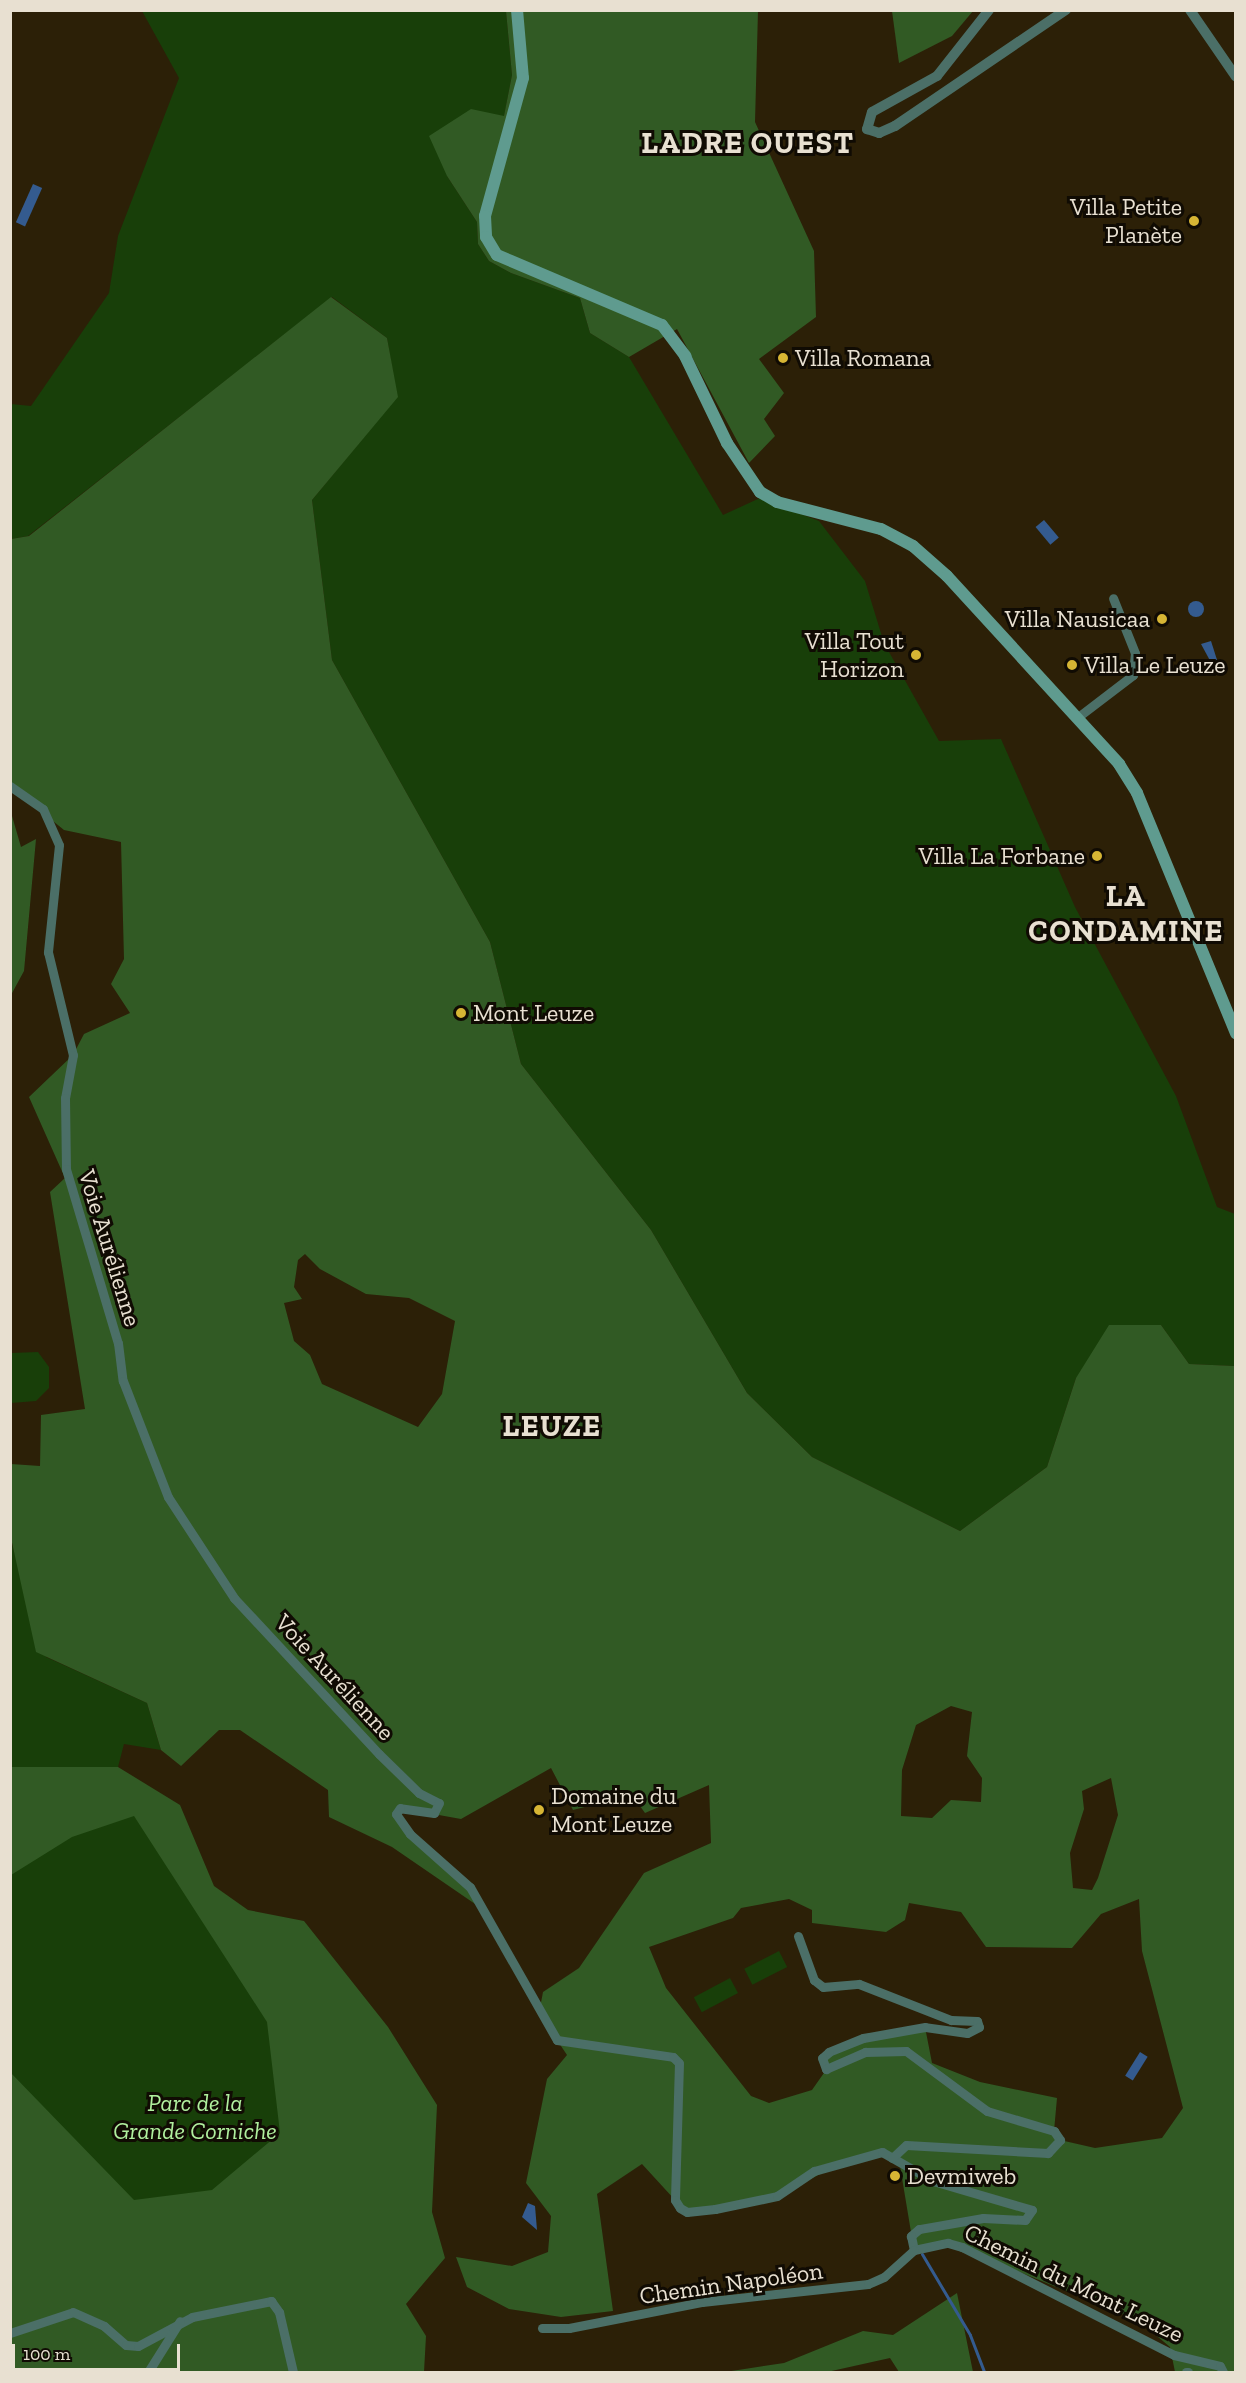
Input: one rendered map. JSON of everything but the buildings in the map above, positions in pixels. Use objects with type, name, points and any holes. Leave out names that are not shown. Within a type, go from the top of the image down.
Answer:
[{"type":"main road","points":[[517,10],[524,78],[484,216],[486,237],[497,255],[662,325],[760,492],[777,502],[881,529],[913,546],[1078,717],[1137,793],[1236,1034]]},
{"type":"street","points":[[989,10],[937,76],[872,112],[867,129],[879,133],[895,126],[1066,10]]},
{"type":"street","points":[[1190,10],[1236,76]]},
{"type":"street","points":[[1078,717],[1133,675],[1135,653],[1113,598]]},
{"type":"street","name":"Voie Aurélienne","points":[[10,786],[43,809],[59,845],[48,952],[73,1055],[65,1098],[66,1169],[135,1417],[184,1526],[234,1598],[379,1754],[419,1793],[439,1803],[434,1812],[400,1808],[396,1814],[410,1834],[470,1887],[557,2040],[673,2057],[679,2063],[675,2200],[680,2208],[687,2212],[715,2209],[777,2196],[814,2171],[854,2157],[882,2152],[892,2158]]},
{"type":"street","points":[[798,1936],[814,1980],[823,1987],[859,1984],[951,2020],[977,2021],[979,2027],[967,2033],[925,2027],[863,2038],[829,2052],[822,2058],[826,2069],[865,2052],[906,2051],[987,2111],[1054,2131],[1060,2140],[1048,2153],[906,2145],[892,2158]]},
{"type":"street","name":"Chemin du Mont Leuze","points":[[892,2158],[933,2181],[1032,2210],[1025,2220],[983,2218],[919,2229],[911,2236],[914,2250],[948,2243],[962,2247],[1174,2355],[1220,2366],[1223,2373]]},
{"type":"street","name":"Chemin Napoléon","points":[[542,2328],[569,2328],[702,2302],[868,2284],[884,2277],[914,2250]]},
{"type":"street","points":[[10,2333],[74,2312],[104,2326],[126,2345],[138,2346],[180,2321],[249,2303],[275,2304],[293,2373]]},
{"type":"street","points":[[148,2373],[180,2321]]},
{"type":"green space","points":[[892,10],[973,11],[952,36],[899,63]]},
{"type":"green space","points":[[142,11],[506,11],[512,75],[504,117],[447,176],[477,222],[478,244],[489,261],[511,273],[580,298],[590,333],[629,357],[723,515],[760,498],[819,521],[865,581],[884,643],[939,741],[1001,739],[1075,907],[1176,1096],[1217,1207],[1235,1214],[1235,1366],[1189,1364],[1161,1325],[1076,1378],[1047,1467],[960,1531],[812,1457],[747,1393],[651,1230],[521,1064],[490,942],[332,660],[312,500],[397,397],[387,338],[332,297],[28,536],[11,539],[11,404],[31,406],[109,293],[118,236],[179,78]]},
{"type":"green space","points":[[506,11],[758,11],[755,122],[814,251],[816,317],[759,359],[784,393],[764,419],[775,436],[749,463],[677,329],[629,357],[590,333],[580,298],[511,273],[489,261],[478,244],[477,222],[447,176],[429,136],[471,109],[504,116],[512,75]]},
{"type":"green space","points":[[331,297],[387,338],[398,397],[312,500],[332,660],[490,942],[521,1064],[651,1230],[747,1393],[812,1457],[960,1531],[1047,1467],[1076,1378],[1109,1325],[1161,1325],[1189,1364],[1235,1366],[1235,2372],[1175,2372],[1170,2347],[1139,2321],[949,2243],[914,2250],[900,2166],[882,2152],[854,2157],[777,2196],[682,2214],[675,2200],[642,2164],[597,2194],[613,2311],[561,2317],[509,2309],[467,2287],[456,2257],[512,2266],[548,2252],[551,2216],[526,2183],[547,2079],[567,2055],[539,2013],[543,1992],[579,1968],[644,1873],[711,1843],[709,1785],[645,1813],[632,1795],[573,1810],[551,1768],[461,1819],[400,1808],[401,1822],[456,1871],[478,1906],[392,1847],[329,1817],[328,1790],[240,1730],[219,1730],[181,1766],[161,1750],[147,1703],[36,1652],[11,1538],[11,1464],[40,1466],[41,1415],[85,1409],[50,1192],[65,1178],[29,1097],[73,1055],[84,1034],[130,1013],[111,984],[124,959],[121,842],[64,830],[11,787],[11,539],[29,536]],"holes":[[[305,1254],[320,1269],[366,1294],[409,1298],[455,1321],[442,1394],[418,1427],[322,1384],[310,1355],[294,1341],[284,1303],[302,1299],[294,1287],[298,1260]],[[951,1706],[972,1712],[967,1756],[982,1778],[981,1802],[951,1800],[932,1818],[901,1816],[902,1770],[916,1725]],[[1111,1778],[1118,1815],[1092,1890],[1073,1888],[1070,1853],[1084,1809],[1082,1791]],[[789,1899],[812,1910],[812,1923],[886,1932],[905,1920],[909,1903],[961,1912],[986,1947],[1072,1948],[1101,1914],[1139,1899],[1142,1951],[1183,2108],[1162,2138],[1095,2148],[1060,2140],[1054,2131],[1057,2098],[980,2082],[932,2063],[925,2027],[863,2038],[822,2058],[826,2070],[812,2090],[769,2103],[751,2096],[666,1988],[649,1947],[733,1918],[741,1908]]]},
{"type":"green space","points":[[10,809],[21,847],[36,839],[24,971],[11,995]]},
{"type":"green space","points":[[38,1352],[49,1367],[49,1388],[36,1401],[11,1403],[11,1353]]},
{"type":"green space","name":"Parc de la Grande Corniche","points":[[10,1538],[46,1657],[147,1703],[161,1750],[124,1744],[118,1767],[104,1767],[209,1908],[420,2107],[11,2321]]},
{"type":"green space","points":[[11,1767],[118,1767],[180,1805],[214,1886],[248,1910],[304,1921],[388,2027],[437,2105],[432,2212],[445,2258],[406,2304],[426,2336],[424,2372],[11,2372],[11,2073],[134,2200],[212,2190],[280,2133],[267,2022],[134,1816],[72,1837],[11,1875]]},
{"type":"green space","points":[[779,1951],[787,1967],[752,1985],[744,1969]]},
{"type":"green space","points":[[730,1978],[738,1993],[702,2012],[694,1997]]},
{"type":"green space","points":[[957,2293],[973,2372],[899,2372],[890,2358],[827,2372],[725,2372],[784,2363],[863,2331],[893,2335]]},
{"type":"water","points":[[33,184],[42,188],[25,226],[16,222]]},
{"type":"water","points":[[1044,520],[1059,538],[1050,545],[1036,527]]},
{"type":"water","points":[[1193,601],[1199,601],[1204,609],[1202,615],[1193,617],[1188,612],[1188,606]]},
{"type":"water","points":[[1211,641],[1218,663],[1214,668],[1201,644]]},
{"type":"water","points":[[1140,2052],[1148,2057],[1133,2081],[1125,2076]]},
{"type":"water","points":[[528,2203],[535,2206],[537,2230],[522,2217]]},
{"type":"waterway","points":[[922,2254],[970,2335],[984,2372]]},
{"type":"place","name":"Villa Petite Planète","points":[[1194,221]]},
{"type":"place","name":"Villa Romana","points":[[783,358]]},
{"type":"place","name":"Villa Nausicaa","points":[[1162,619]]},
{"type":"place","name":"Villa Tout Horizon","points":[[916,655]]},
{"type":"place","name":"Villa Le Leuze","points":[[1072,665]]},
{"type":"place","name":"Villa La Forbane","points":[[1097,856]]},
{"type":"place","name":"Mont Leuze","points":[[461,1013]]},
{"type":"place","name":"Domaine du Mont Leuze","points":[[539,1810]]},
{"type":"place","name":"Devmiweb","points":[[895,2176]]},
{"type":"district","name":"LADRE OUEST","points":[[748,143]]},
{"type":"district","name":"LA CONDAMINE","points":[[1126,913]]},
{"type":"district","name":"LEUZE","points":[[552,1426]]}]
